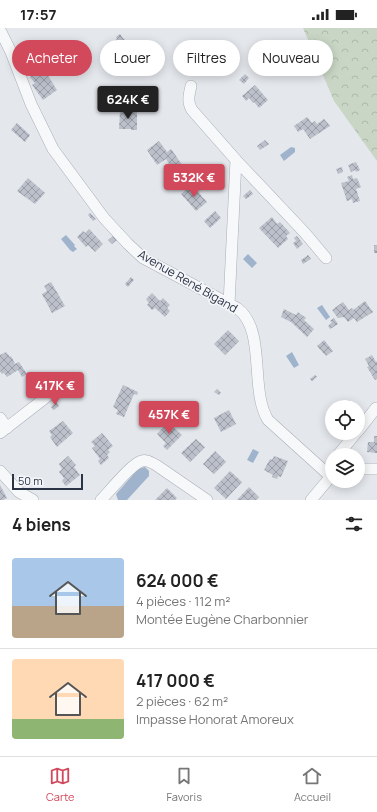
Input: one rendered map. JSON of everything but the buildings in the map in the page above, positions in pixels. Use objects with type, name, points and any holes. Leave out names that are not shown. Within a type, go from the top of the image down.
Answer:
[{"type":"street","name":"Avenue René Bigand","points":[[0,30],[11,52],[31,104],[53,149],[104,218],[143,258],[229,304],[241,311],[246,316],[252,330],[256,350],[260,400],[265,415],[268,420],[325,470]]},
{"type":"street","points":[[191,86],[188,100],[189,106],[236,160],[326,258]]},
{"type":"street","points":[[229,304],[236,160]]},
{"type":"street","points":[[0,418],[3,430],[49,395]]},
{"type":"street","points":[[365,422],[376,408]]},
{"type":"street","points":[[344,448],[350,440]]},
{"type":"street","points":[[101,500],[133,467],[140,461],[144,460],[156,465],[207,500]]},
{"type":"street","points":[[365,469],[377,469]]},
{"type":"street","points":[[0,471],[18,492],[33,500]]},
{"type":"street","points":[[311,500],[325,480]]},
{"type":"green space","points":[[303,28],[377,28],[377,161],[334,101],[323,76],[333,76],[333,40],[308,40]]},
{"type":"water","points":[[291,147],[295,148],[295,152],[284,161],[280,155]]},
{"type":"water","points":[[66,235],[77,249],[73,252],[61,239]]},
{"type":"water","points":[[248,254],[257,263],[252,268],[243,259]]},
{"type":"water","points":[[322,305],[330,317],[326,320],[317,308]]},
{"type":"water","points":[[292,352],[299,365],[294,368],[286,356]]},
{"type":"water","points":[[253,449],[259,452],[253,463],[247,460]]},
{"type":"water","points":[[145,467],[149,471],[149,476],[127,500],[118,500],[116,494],[138,469]]}]
